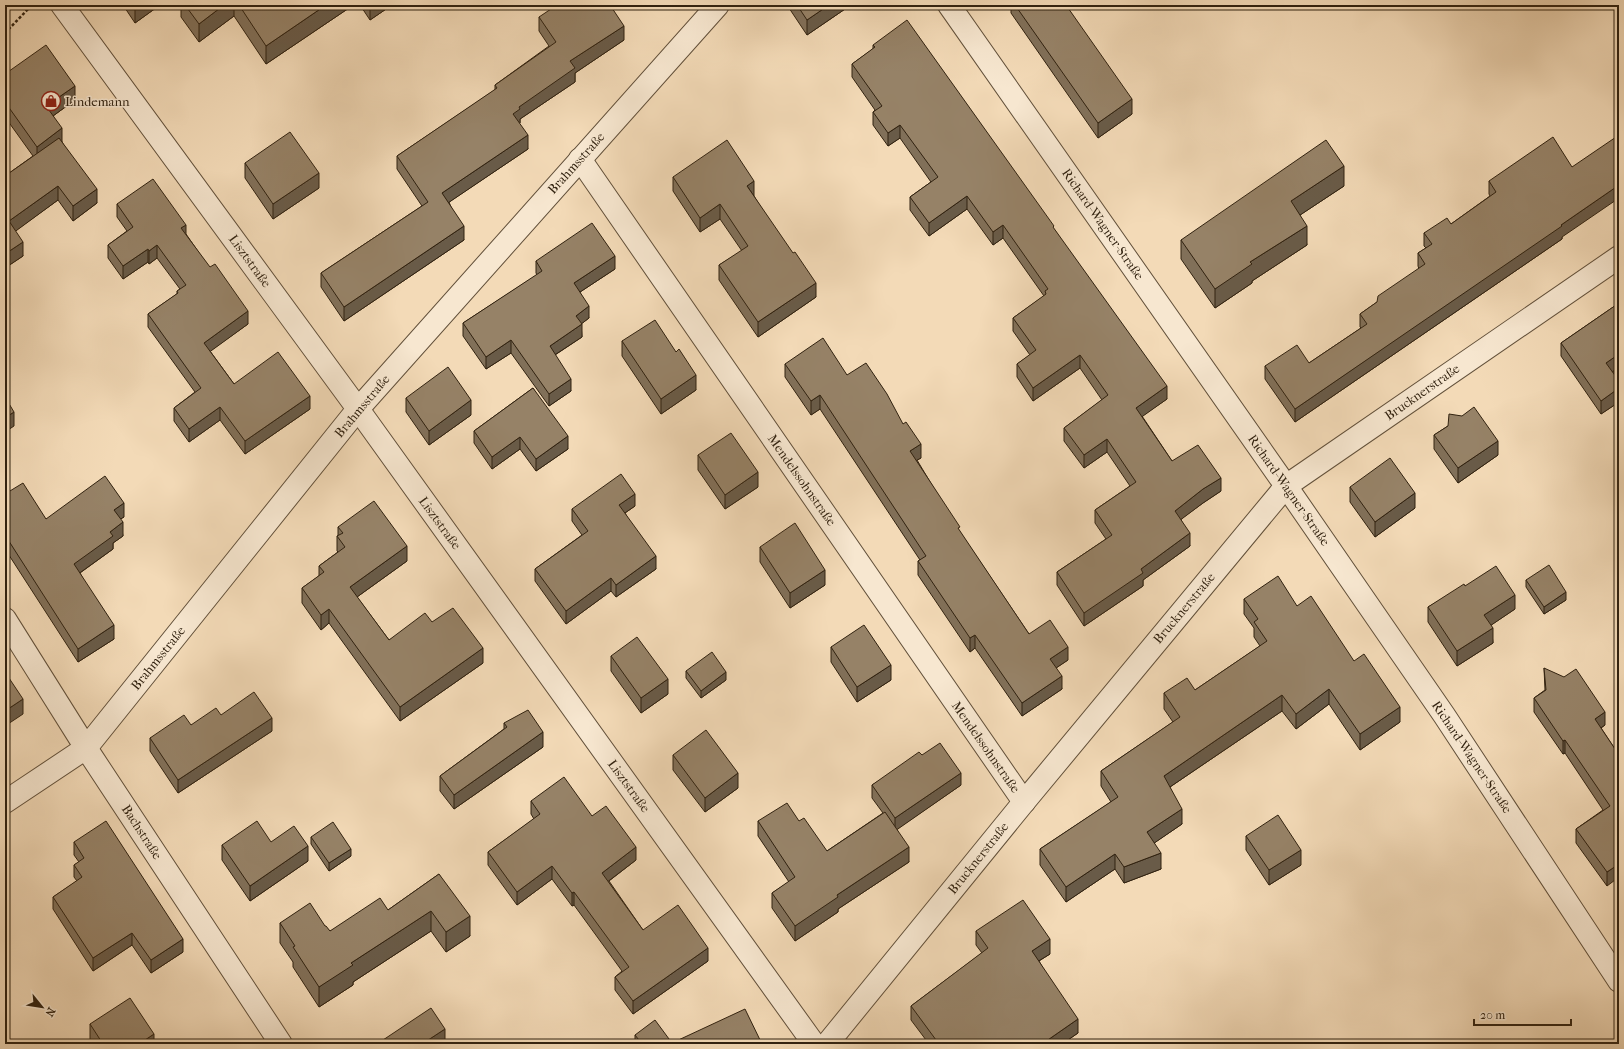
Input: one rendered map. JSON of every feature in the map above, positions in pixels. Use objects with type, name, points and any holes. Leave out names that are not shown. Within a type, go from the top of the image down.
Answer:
[{"type":"street","name":"Lisztstraße","points":[[62,5],[358,409],[814,1044]]},
{"type":"street","name":"Brahmsstraße","points":[[5,802],[86,748],[358,409],[718,5]]},
{"type":"street","name":"Richard-Wagner-Straße","points":[[949,5],[1286,486],[1444,715],[1619,981]]},
{"type":"street","name":"Mendelssohnstraße","points":[[580,159],[1024,802]]},
{"type":"street","name":"Brucknerstraße","points":[[827,1044],[1024,802],[1286,486],[1619,256]]},
{"type":"street","name":"Bachstraße","points":[[5,619],[86,748],[281,1044]]},
{"type":"path","points":[[5,33],[32,5]]},
{"type":"building","points":[[185,5],[224,5],[199,24]]},
{"type":"building","points":[[239,5],[326,5],[266,46]]},
{"type":"building","points":[[557,5],[610,5],[624,26],[570,61],[575,68],[519,107],[520,109],[513,114],[528,135],[442,193],[464,226],[344,307],[321,273],[428,202],[397,156],[497,88],[495,85],[556,42],[539,17]]},
{"type":"building","points":[[797,5],[829,5],[807,20]]},
{"type":"building","points":[[1015,5],[1066,5],[1132,99],[1098,123]]},
{"type":"building","points":[[907,20],[1167,386],[1136,408],[1172,461],[1198,445],[1221,478],[1203,489],[1175,511],[1190,533],[1141,569],[1143,573],[1084,613],[1057,572],[1112,535],[1095,510],[1136,482],[1107,439],[1084,455],[1064,428],[1108,395],[1080,355],[1033,388],[1017,364],[1036,350],[1013,318],[1046,294],[1045,291],[1048,289],[1003,225],[993,232],[967,196],[929,223],[910,197],[938,177],[900,125],[888,133],[873,112],[882,106],[852,64],[875,47],[873,45]]},
{"type":"building","points":[[46,45],[75,86],[46,106],[62,128],[37,147],[5,102],[5,74]]},
{"type":"building","points":[[290,132],[319,173],[273,204],[245,163]]},
{"type":"building","points":[[1619,135],[1619,185],[1561,225],[1562,226],[1295,409],[1265,366],[1297,345],[1309,363],[1367,324],[1360,314],[1377,302],[1378,296],[1425,264],[1418,253],[1432,244],[1424,233],[1447,218],[1451,224],[1496,192],[1489,181],[1553,137],[1572,167]]},
{"type":"building","points":[[59,138],[97,189],[73,206],[58,186],[9,221],[23,242],[5,254],[5,176]]},
{"type":"building","points":[[727,140],[754,181],[747,186],[793,253],[795,252],[816,283],[758,322],[719,265],[748,246],[720,204],[700,218],[673,177]]},
{"type":"building","points":[[1326,140],[1344,166],[1291,201],[1307,226],[1250,262],[1252,264],[1215,289],[1181,240]]},
{"type":"building","points":[[153,179],[186,225],[181,228],[210,267],[215,264],[248,311],[204,343],[234,384],[278,352],[310,396],[245,441],[220,407],[189,429],[174,408],[201,388],[148,314],[178,293],[177,291],[186,285],[157,245],[149,251],[148,249],[123,266],[108,245],[133,227],[117,204]]},
{"type":"building","points":[[592,223],[615,256],[574,283],[589,306],[576,316],[582,324],[550,346],[571,379],[549,394],[511,340],[486,357],[463,323],[542,271],[536,261]]},
{"type":"building","points":[[1619,303],[1619,354],[1606,363],[1619,381],[1619,388],[1601,401],[1561,343]]},
{"type":"building","points":[[655,320],[676,352],[679,349],[696,375],[661,399],[622,341]]},
{"type":"building","points":[[823,338],[847,375],[866,363],[887,394],[903,424],[906,422],[921,444],[910,451],[960,527],[958,528],[1029,634],[1050,620],[1068,647],[1050,659],[1062,676],[1022,703],[975,635],[970,638],[918,561],[926,556],[820,395],[811,401],[785,364]]},
{"type":"building","points":[[448,367],[471,400],[429,431],[406,398]]},
{"type":"building","points":[[533,388],[568,436],[536,459],[520,437],[492,457],[474,431]]},
{"type":"building","points":[[5,397],[14,412],[5,418]]},
{"type":"building","points":[[1474,407],[1498,441],[1458,468],[1434,435],[1448,426],[1449,414],[1462,416]]},
{"type":"building","points":[[731,433],[758,472],[725,495],[698,455]]},
{"type":"building","points":[[1390,458],[1415,493],[1375,522],[1350,487]]},
{"type":"building","points":[[621,474],[635,494],[619,505],[656,556],[616,585],[611,578],[566,611],[535,569],[588,531],[572,509]]},
{"type":"building","points":[[105,476],[124,503],[114,510],[123,522],[110,532],[113,536],[74,564],[114,625],[78,649],[5,535],[5,494],[23,483],[46,519]]},
{"type":"building","points":[[374,501],[407,546],[350,587],[389,640],[425,613],[432,622],[453,608],[483,648],[400,707],[329,609],[321,615],[302,588],[324,572],[319,566],[345,547],[337,536],[343,533],[338,527]]},
{"type":"building","points":[[795,523],[825,570],[790,593],[760,547]]},
{"type":"building","points":[[1549,565],[1566,592],[1544,607],[1526,580]]},
{"type":"building","points":[[1496,566],[1515,595],[1484,615],[1493,628],[1457,651],[1428,607]]},
{"type":"building","points":[[1278,576],[1297,606],[1311,596],[1354,661],[1364,654],[1400,707],[1360,734],[1329,689],[1296,714],[1282,695],[1164,776],[1182,809],[1147,832],[1161,853],[1124,867],[1115,854],[1066,887],[1040,849],[1118,797],[1101,771],[1180,717],[1164,693],[1187,678],[1195,690],[1267,641],[1254,622],[1258,619],[1244,599]]},
{"type":"building","points":[[864,625],[891,665],[857,687],[831,647]]},
{"type":"building","points":[[637,637],[668,679],[641,698],[611,656]]},
{"type":"building","points":[[712,652],[726,672],[701,691],[686,671]]},
{"type":"building","points":[[1544,668],[1564,677],[1576,669],[1605,712],[1595,719],[1619,755],[1619,864],[1607,872],[1576,829],[1610,806],[1534,698],[1546,690]]},
{"type":"building","points":[[5,672],[23,699],[5,711]]},
{"type":"building","points":[[254,692],[272,718],[178,780],[150,738],[184,715],[191,725],[216,708],[221,715]]},
{"type":"building","points":[[528,710],[543,732],[454,795],[440,776],[507,727],[504,723]]},
{"type":"building","points":[[706,730],[738,773],[705,798],[673,755]]},
{"type":"building","points":[[940,743],[961,773],[895,818],[872,785],[919,752],[922,755]]},
{"type":"building","points":[[564,777],[592,816],[606,806],[636,847],[602,873],[643,930],[678,905],[708,948],[633,1001],[615,977],[629,967],[574,892],[572,893],[552,866],[517,892],[488,852],[540,814],[531,801]]},
{"type":"building","points":[[787,803],[799,821],[804,818],[827,851],[885,812],[909,847],[837,895],[838,897],[795,926],[772,893],[795,877],[758,821]]},
{"type":"building","points":[[1278,815],[1301,850],[1269,870],[1246,836]]},
{"type":"building","points":[[106,821],[183,939],[151,960],[132,933],[93,958],[53,897],[82,877],[74,865],[84,858],[74,842]]},
{"type":"building","points":[[257,821],[271,842],[294,826],[308,846],[250,886],[222,845]]},
{"type":"building","points":[[333,822],[351,849],[329,863],[311,837]]},
{"type":"building","points":[[439,874],[470,916],[446,932],[431,911],[351,963],[353,965],[319,987],[293,947],[295,946],[280,923],[310,903],[330,931],[380,898],[388,910]]},
{"type":"building","points":[[1023,900],[1050,939],[1032,951],[1078,1019],[1042,1044],[1037,1044],[1034,1041],[1030,1044],[939,1044],[911,1006],[988,948],[976,931]]},
{"type":"building","points":[[130,998],[154,1034],[139,1044],[103,1044],[90,1024]]},
{"type":"building","points":[[431,1008],[445,1029],[422,1044],[377,1044]]},
{"type":"building","points":[[745,1009],[762,1044],[642,1044],[635,1035],[655,1020],[672,1043]]},
{"type":"place","name":"Lindemann","points":[[51,101]]}]
